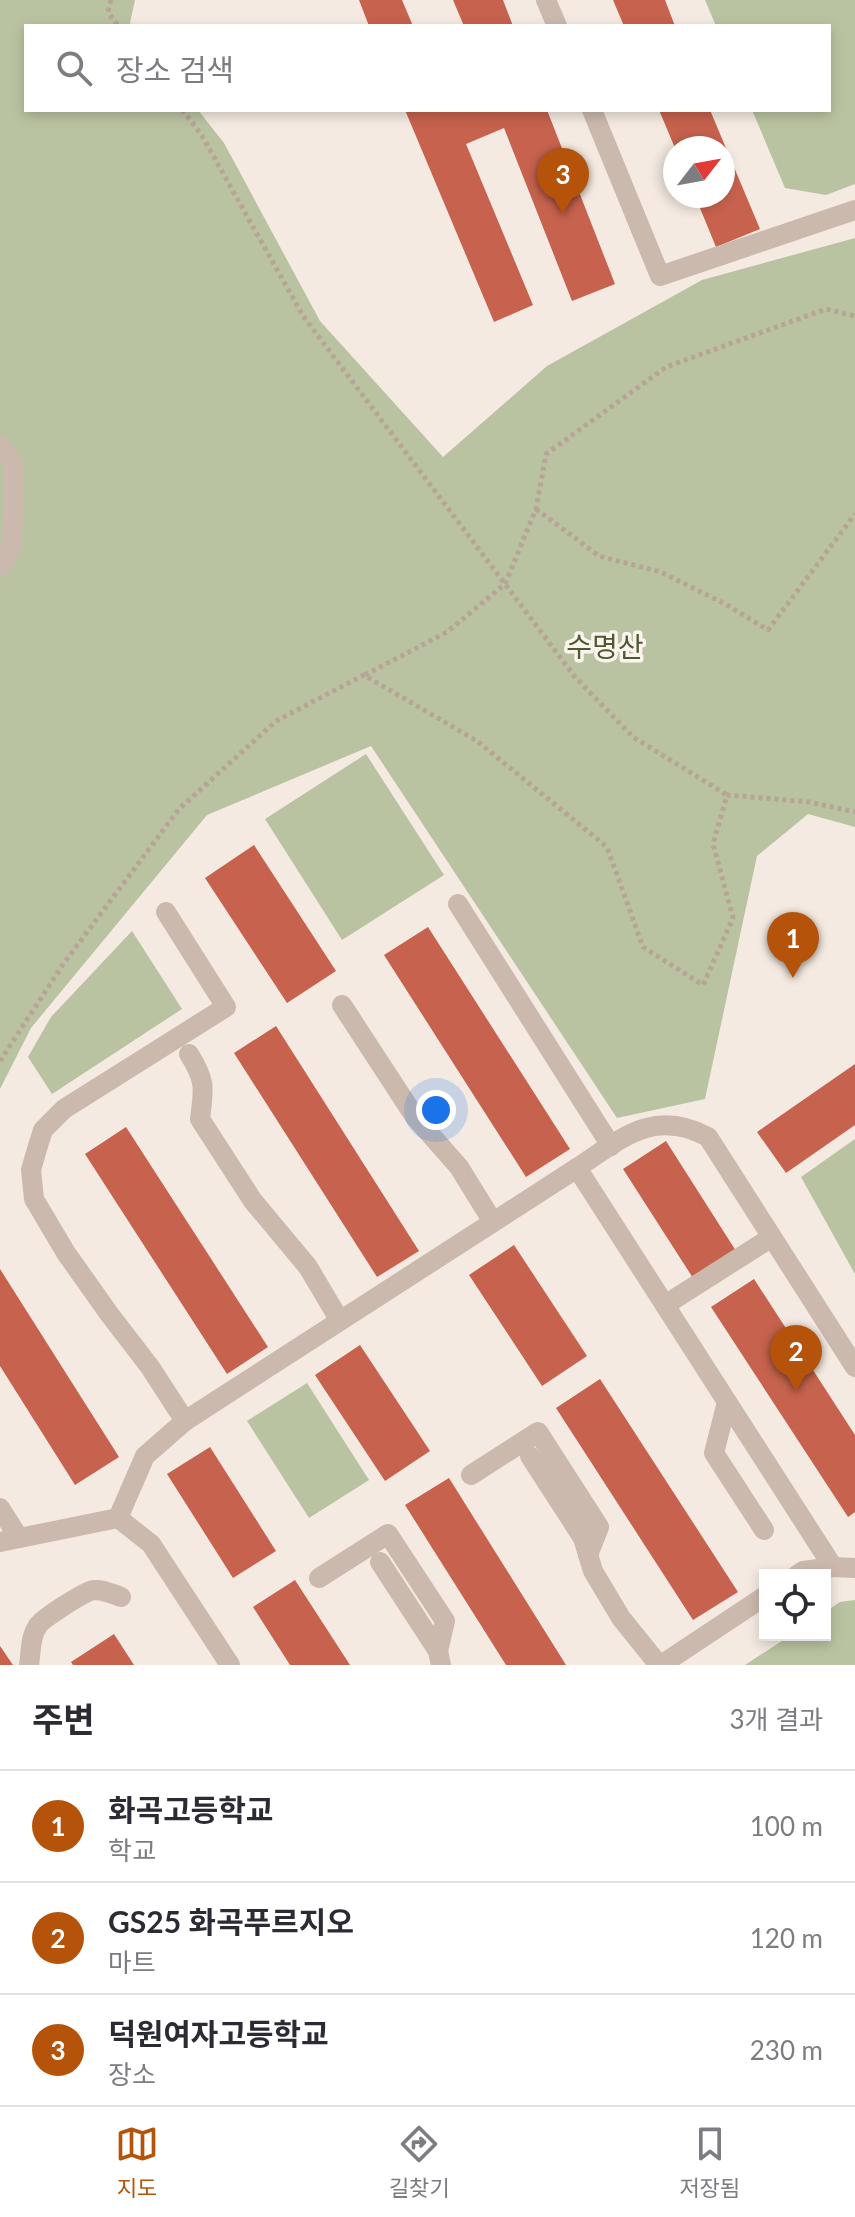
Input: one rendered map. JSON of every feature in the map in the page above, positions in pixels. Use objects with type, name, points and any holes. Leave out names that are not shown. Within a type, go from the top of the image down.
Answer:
[{"type":"lane","points":[[546,0],[556,24]]},
{"type":"lane","points":[[593,112],[660,276],[855,210]]},
{"type":"lane","points":[[0,445],[14,465],[12,546],[0,567]]},
{"type":"lane","points":[[458,904],[611,1146]]},
{"type":"lane","points":[[166,912],[226,1007],[64,1109],[43,1130],[31,1170],[34,1199],[66,1253],[150,1367],[185,1421]]},
{"type":"lane","points":[[342,1005],[415,1117],[459,1167],[493,1222]]},
{"type":"lane","points":[[189,1054],[202,1074],[204,1092],[200,1119],[253,1201],[308,1267],[340,1321]]},
{"type":"lane","points":[[118,1518],[145,1456],[185,1421],[641,1129],[667,1124],[690,1127],[708,1137],[855,1367]]},
{"type":"lane","points":[[577,1168],[833,1567]]},
{"type":"lane","points":[[665,1305],[772,1237]]},
{"type":"lane","points":[[727,1402],[714,1453],[764,1530]]},
{"type":"lane","points":[[471,1475],[538,1432],[599,1527],[588,1555]]},
{"type":"lane","points":[[530,1456],[583,1538],[593,1571],[621,1618],[660,1665],[759,1600]]},
{"type":"lane","points":[[0,1508],[9,1540],[118,1518],[151,1544],[230,1665]]},
{"type":"lane","points":[[319,1578],[388,1534],[445,1621],[439,1658]]},
{"type":"lane","points":[[380,1562],[439,1658]]},
{"type":"lane","points":[[818,1569],[855,1568]]},
{"type":"lane","points":[[29,1665],[37,1626],[48,1617],[91,1590],[121,1597]]},
{"type":"path","points":[[111,0],[108,12],[117,24]]},
{"type":"path","points":[[184,112],[201,134],[303,316],[575,677],[633,737],[727,795],[809,802],[855,812]]},
{"type":"path","points":[[0,1061],[64,963],[179,809],[276,721],[447,632],[505,584],[536,509],[546,454],[666,367],[826,309],[855,316]]},
{"type":"path","points":[[536,509],[599,556],[661,572],[727,605],[768,630],[855,514]]},
{"type":"path","points":[[364,675],[477,741],[607,847],[643,947],[703,985],[733,918],[713,844],[727,795]]},
{"type":"green space","name":"수명산","points":[[0,0],[135,0],[131,24],[24,24],[24,112],[200,112],[224,143],[320,321],[443,457],[547,366],[702,280],[855,238],[855,827],[808,814],[757,856],[705,1099],[617,1118],[371,746],[207,815],[31,1028],[0,1089]]},
{"type":"green space","points":[[705,0],[855,0],[855,184],[826,195],[785,188],[753,112],[831,112],[831,24],[715,24]]},
{"type":"green space","points":[[366,754],[444,875],[342,940],[265,819]]},
{"type":"green space","points":[[132,931],[182,1009],[52,1094],[28,1057],[51,1017]]},
{"type":"green space","points":[[855,1139],[855,1274],[801,1177]]},
{"type":"green space","points":[[307,1383],[369,1480],[309,1518],[247,1421]]},
{"type":"green space","points":[[855,1600],[855,1665],[745,1665],[782,1641],[831,1641],[831,1608],[840,1602]]},
{"type":"building","points":[[359,0],[402,0],[412,24],[368,24]]},
{"type":"building","points":[[453,0],[503,0],[512,24],[463,24]]},
{"type":"building","points":[[613,0],[665,0],[674,24],[623,24]]},
{"type":"building","points":[[406,112],[548,112],[615,284],[572,301],[504,128],[466,144],[533,305],[494,322]]},
{"type":"building","points":[[660,112],[711,112],[721,136],[670,136]]},
{"type":"building","points":[[735,170],[760,229],[716,247],[700,208],[735,208]]},
{"type":"building","points":[[254,845],[336,971],[287,1003],[205,878]]},
{"type":"building","points":[[428,927],[570,1149],[526,1177],[384,955]]},
{"type":"building","points":[[276,1026],[419,1251],[377,1277],[234,1053]]},
{"type":"building","points":[[855,1064],[855,1125],[786,1173],[757,1132]]},
{"type":"building","points":[[126,1127],[268,1347],[227,1374],[85,1154]]},
{"type":"building","points":[[666,1141],[736,1251],[693,1278],[623,1169]]},
{"type":"building","points":[[514,1245],[587,1356],[542,1386],[469,1275]]},
{"type":"building","points":[[0,1269],[119,1457],[75,1485],[0,1366]]},
{"type":"building","points":[[754,1279],[855,1435],[855,1512],[848,1517],[711,1307]]},
{"type":"building","points":[[360,1345],[430,1451],[385,1481],[315,1375]]},
{"type":"building","points":[[600,1379],[738,1592],[693,1620],[556,1408]]},
{"type":"building","points":[[210,1447],[276,1551],[233,1578],[167,1474]]},
{"type":"building","points":[[449,1478],[566,1665],[506,1665],[405,1505]]},
{"type":"building","points":[[295,1580],[350,1665],[290,1665],[253,1607]]},
{"type":"building","points":[[114,1634],[134,1665],[73,1665],[71,1662]]},
{"type":"building","points":[[0,1646],[13,1665],[0,1665]]},
{"type":"place","name":"덕원여자고등학교","points":[[563,214]]},
{"type":"place","name":"화곡고등학교","points":[[793,978]]},
{"type":"place","name":"GS25 화곡푸르지오","points":[[796,1391]]}]
